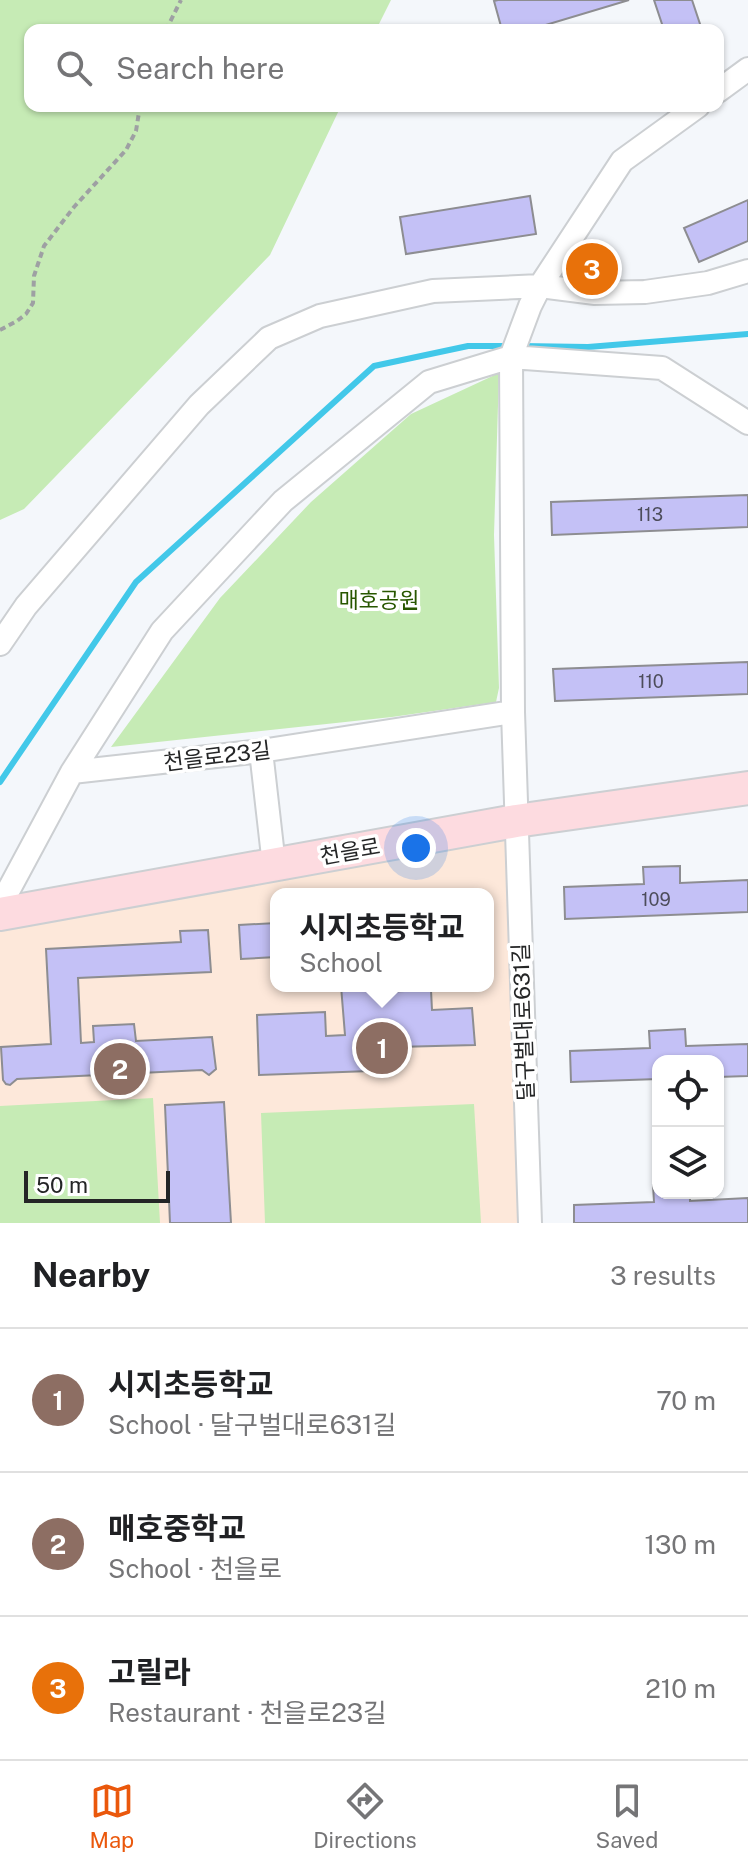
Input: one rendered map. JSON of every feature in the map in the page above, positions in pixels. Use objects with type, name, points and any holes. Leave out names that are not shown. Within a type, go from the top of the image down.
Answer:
[{"type":"street","points":[[724,87],[748,69]]},
{"type":"street","points":[[516,821],[511,357],[535,296],[622,161],[690,112]]},
{"type":"street","points":[[0,644],[26,606],[199,405],[269,338],[320,316],[433,291],[535,296],[645,292],[708,283],[748,271]]},
{"type":"street","points":[[0,906],[72,772],[162,631],[283,501],[429,382],[511,357],[662,368],[748,423]]},
{"type":"street","name":"천을로23길","points":[[72,772],[261,751],[513,712]]},
{"type":"street","points":[[261,751],[274,865]]},
{"type":"street","name":"천을로","points":[[0,914],[516,821],[748,788]]},
{"type":"street","name":"달구벌대로631길","points":[[516,821],[530,1223]]},
{"type":"path","points":[[169,24],[181,0]]},
{"type":"path","points":[[0,330],[26,314],[33,303],[34,276],[44,246],[74,207],[126,150],[136,131],[139,112]]},
{"type":"shaded area","points":[[516,821],[530,1223],[0,1223],[0,914]]},
{"type":"green space","points":[[0,0],[391,0],[379,24],[24,24],[24,112],[338,112],[270,255],[24,509],[0,520]]},
{"type":"green space","name":"매호공원","points":[[499,373],[494,535],[499,688],[496,702],[392,717],[111,747],[220,598],[311,502],[411,414]]},
{"type":"green space","points":[[153,1098],[160,1223],[0,1223],[0,1106]]},
{"type":"green space","points":[[474,1104],[481,1223],[265,1223],[261,1113]]},
{"type":"building","points":[[629,0],[549,24],[500,24],[494,1]]},
{"type":"building","points":[[654,0],[692,0],[700,24],[662,24]]},
{"type":"building","points":[[530,196],[536,234],[406,254],[400,217]]},
{"type":"building","points":[[748,200],[748,241],[699,262],[684,228]]},
{"type":"building","points":[[748,495],[748,527],[552,535],[551,502]]},
{"type":"building","points":[[748,662],[748,694],[555,701],[553,669]]},
{"type":"building","points":[[680,866],[680,883],[748,880],[748,912],[565,919],[564,887],[644,884],[643,867]]},
{"type":"building","points":[[270,923],[270,957],[241,959],[239,925]]},
{"type":"building","points":[[208,930],[211,972],[78,978],[81,1043],[94,1042],[93,1026],[134,1024],[136,1041],[212,1037],[216,1069],[209,1075],[202,1070],[17,1079],[10,1085],[3,1080],[1,1047],[51,1044],[46,949],[181,942],[180,931]]},
{"type":"building","points":[[341,992],[431,992],[432,1010],[472,1008],[475,1045],[396,1047],[398,1070],[259,1075],[257,1015],[325,1012],[326,1036],[345,1035]]},
{"type":"building","points":[[685,1029],[686,1046],[748,1044],[748,1076],[724,1077],[724,1055],[652,1055],[652,1079],[571,1082],[570,1051],[650,1048],[649,1031]]},
{"type":"building","points":[[224,1102],[231,1223],[170,1223],[165,1105]]},
{"type":"building","points":[[748,1198],[748,1223],[574,1223],[574,1205],[654,1202],[654,1199]]},
{"type":"waterway","points":[[521,346],[588,347],[748,334]]},
{"type":"waterway","points":[[0,782],[136,582],[374,366],[468,346],[510,346]]},
{"type":"place","name":"고릴라","points":[[592,269]]},
{"type":"place","name":"시지초등학교","points":[[382,1048]]},
{"type":"place","name":"매호중학교","points":[[120,1069]]}]
